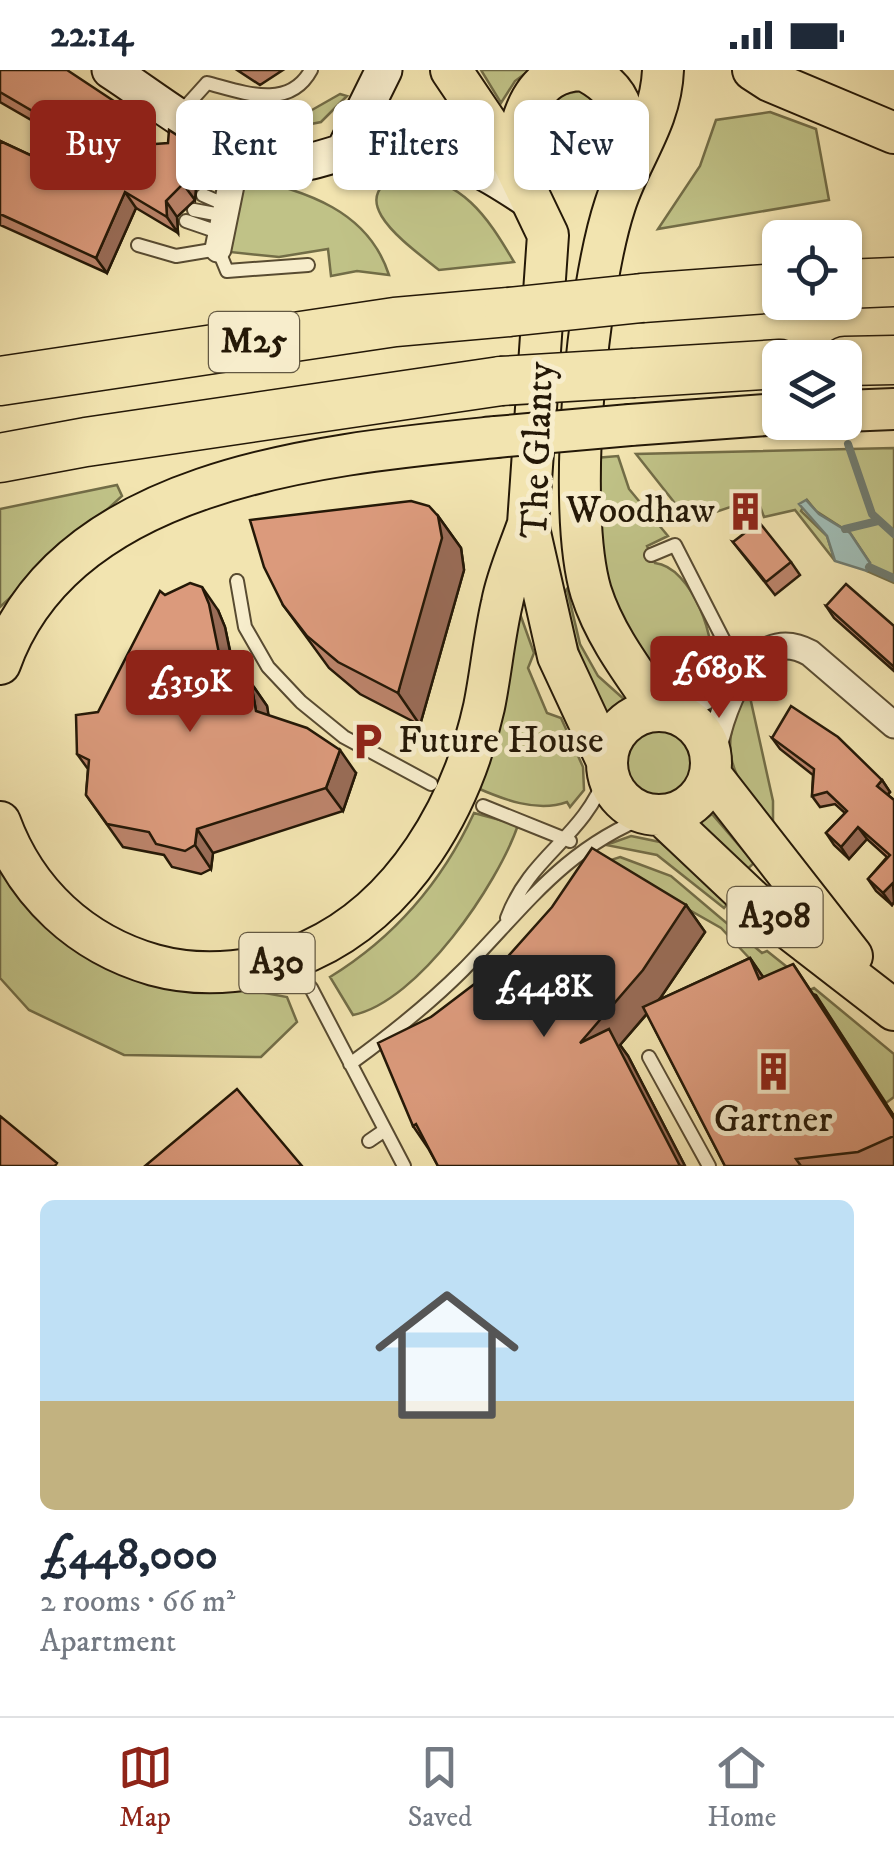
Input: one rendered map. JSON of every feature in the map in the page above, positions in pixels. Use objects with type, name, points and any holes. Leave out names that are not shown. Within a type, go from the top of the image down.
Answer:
[{"type":"highway","points":[[862,283],[894,282]]},
{"type":"highway","name":"M25","points":[[0,381],[360,327],[762,289]]},
{"type":"highway","points":[[862,361],[894,360]]},
{"type":"highway","name":"M25","points":[[0,458],[501,381],[762,365]]},
{"type":"main road","points":[[110,70],[176,120]]},
{"type":"main road","points":[[369,100],[384,70]]},
{"type":"main road","name":"A30","points":[[450,70],[513,162],[534,204]]},
{"type":"main road","points":[[513,162],[529,101],[544,83],[564,71],[582,70]]},
{"type":"main road","name":"The Glanty","points":[[582,70],[616,92],[623,109],[580,460],[581,533],[600,615],[666,712]]},
{"type":"main road","points":[[611,222],[653,126],[663,70]]},
{"type":"main road","points":[[753,70],[894,133]]},
{"type":"main road","points":[[494,177],[534,204]]},
{"type":"main road","name":"The Glanty","points":[[534,204],[549,246],[528,524],[558,656],[607,766]]},
{"type":"main road","points":[[862,410],[894,409]]},
{"type":"main road","points":[[0,664],[18,626],[56,577],[113,532],[198,490],[287,465],[496,437],[762,415]]},
{"type":"main road","name":"A30","points":[[0,822],[16,858],[48,902],[114,952],[162,967],[220,972],[268,966],[334,940],[396,886],[425,847],[453,796],[484,708],[502,602],[528,524]]},
{"type":"main road","points":[[666,712],[696,727],[710,768],[690,806],[656,815],[618,796],[607,766],[612,740],[624,724],[640,714],[666,712]]},
{"type":"main road","name":"A308","points":[[710,768],[774,862],[894,1008]]},
{"type":"main road","name":"A308","points":[[656,815],[752,900],[894,1008]]},
{"type":"street","points":[[223,212],[228,190]]},
{"type":"street","points":[[666,712],[739,677],[773,650],[797,647],[818,658],[894,725]]},
{"type":"street","points":[[710,768],[718,726],[739,677]]},
{"type":"lane","points":[[197,100],[206,76],[274,97],[300,85],[311,70]]},
{"type":"lane","points":[[203,194],[223,212],[227,272],[308,265]]},
{"type":"lane","points":[[190,215],[223,212]]},
{"type":"lane","points":[[138,245],[176,256],[223,212]]},
{"type":"lane","points":[[651,555],[675,544],[739,677]]},
{"type":"lane","points":[[237,581],[246,626],[268,667],[301,702],[344,737],[431,784]]},
{"type":"lane","points":[[504,925],[520,886],[594,807],[607,766]]},
{"type":"lane","points":[[483,806],[586,846]]},
{"type":"lane","points":[[350,1064],[429,1002],[547,878],[586,846],[656,815]]},
{"type":"lane","points":[[312,988],[404,1166]]},
{"type":"lane","points":[[649,1056],[709,1166]]},
{"type":"lane","points":[[368,1141],[385,1130]]},
{"type":"green space","points":[[481,70],[530,70],[515,81],[501,103]]},
{"type":"green space","points":[[584,90],[600,100],[553,100],[555,96]]},
{"type":"green space","points":[[340,94],[347,96],[333,100],[333,110],[321,122],[313,124],[313,109]]},
{"type":"green space","points":[[770,112],[816,129],[829,200],[658,229],[700,166],[716,120]]},
{"type":"green space","points":[[242,190],[291,190],[351,219],[379,253],[389,275],[357,271],[331,276],[328,249],[279,257],[230,252]]},
{"type":"green space","points":[[380,190],[454,190],[483,215],[514,262],[439,270],[385,221],[377,194]]},
{"type":"green space","points":[[894,448],[894,583],[867,571],[870,563],[850,533],[816,511],[807,500],[801,511],[827,536],[835,561],[795,510],[764,517],[757,498],[689,521],[636,454]]},
{"type":"green space","points":[[618,456],[629,489],[668,536],[647,546],[655,563],[668,568],[691,591],[706,626],[712,660],[710,674],[687,694],[667,691],[604,593],[595,458]]},
{"type":"green space","points":[[117,485],[122,496],[0,607],[0,509]]},
{"type":"green space","points":[[567,589],[580,644],[598,676],[626,701],[601,719],[561,597]]},
{"type":"green space","points":[[519,611],[534,653],[528,668],[547,713],[561,718],[583,767],[584,790],[570,807],[567,802],[544,806],[520,803],[475,787]]},
{"type":"green space","points":[[748,688],[773,801],[773,828],[747,793],[732,762],[732,730]]},
{"type":"green space","points":[[659,729],[684,740],[695,765],[684,790],[659,801],[634,790],[623,765],[634,740]]},
{"type":"green space","points":[[474,813],[518,825],[493,878],[428,965],[378,1006],[353,1015],[330,977],[375,944],[414,906],[447,862]]},
{"type":"green space","points":[[712,814],[754,863],[741,875],[694,828]]},
{"type":"green space","points":[[631,836],[660,842],[730,901],[724,908],[657,855],[606,845]]},
{"type":"green space","points":[[620,857],[671,876],[762,953],[767,951],[801,978],[745,991],[752,961],[721,928],[605,862]]},
{"type":"green space","points":[[0,863],[8,881],[238,988],[287,997],[297,1022],[261,1057],[124,1055],[29,1010],[0,978]]},
{"type":"green space","points":[[814,988],[894,1054],[894,1097],[886,1103],[816,996],[784,1002]]},
{"type":"water","points":[[806,500],[819,514],[850,533],[870,563],[867,571],[835,561],[827,536],[799,504]]},
{"type":"building","points":[[0,70],[67,70],[112,100],[30,100],[30,110],[0,92]]},
{"type":"building","points":[[169,130],[176,135],[177,190],[166,201],[167,217],[125,192],[96,258],[0,214],[0,141],[30,155],[30,190],[156,190],[156,144],[168,143]]},
{"type":"building","points":[[411,501],[429,506],[438,516],[442,538],[398,693],[338,662],[307,636],[283,605],[264,567],[250,520]]},
{"type":"building","points":[[759,522],[791,562],[766,582],[733,542]]},
{"type":"building","points":[[190,583],[202,587],[209,604],[223,673],[251,683],[256,711],[307,728],[340,750],[326,788],[197,829],[195,845],[185,851],[156,844],[149,832],[107,824],[86,795],[89,760],[77,754],[76,715],[98,712],[160,591],[165,595]]},
{"type":"building","points":[[846,584],[894,626],[894,667],[826,606]]},
{"type":"building","points":[[791,706],[838,737],[882,780],[877,786],[894,800],[894,882],[883,893],[868,879],[890,855],[858,827],[841,847],[826,833],[847,811],[827,792],[812,796],[814,769],[772,738]]},
{"type":"building","points":[[592,848],[686,905],[643,970],[580,1043],[609,1029],[680,1166],[438,1166],[416,1124],[413,1126],[378,1043],[431,1017],[502,963],[552,907]]},
{"type":"building","name":"Gartner","points":[[750,958],[759,979],[793,964],[894,1119],[894,1136],[858,1152],[796,1159],[801,1166],[725,1166],[643,1007]]},
{"type":"building","points":[[237,1089],[302,1166],[145,1166]]},
{"type":"building","points":[[0,1116],[57,1163],[55,1166],[0,1166]]},
{"type":"waterway","points":[[848,444],[872,514],[894,534]]},
{"type":"waterway","points":[[845,529],[878,521]]},
{"type":"waterway","points":[[869,567],[894,578]]},
{"type":"place","name":"Woodhaw","points":[[745,511]]},
{"type":"place","name":"Future House","points":[[368,741]]},
{"type":"place","name":"Gartner","points":[[773,1071]]}]
